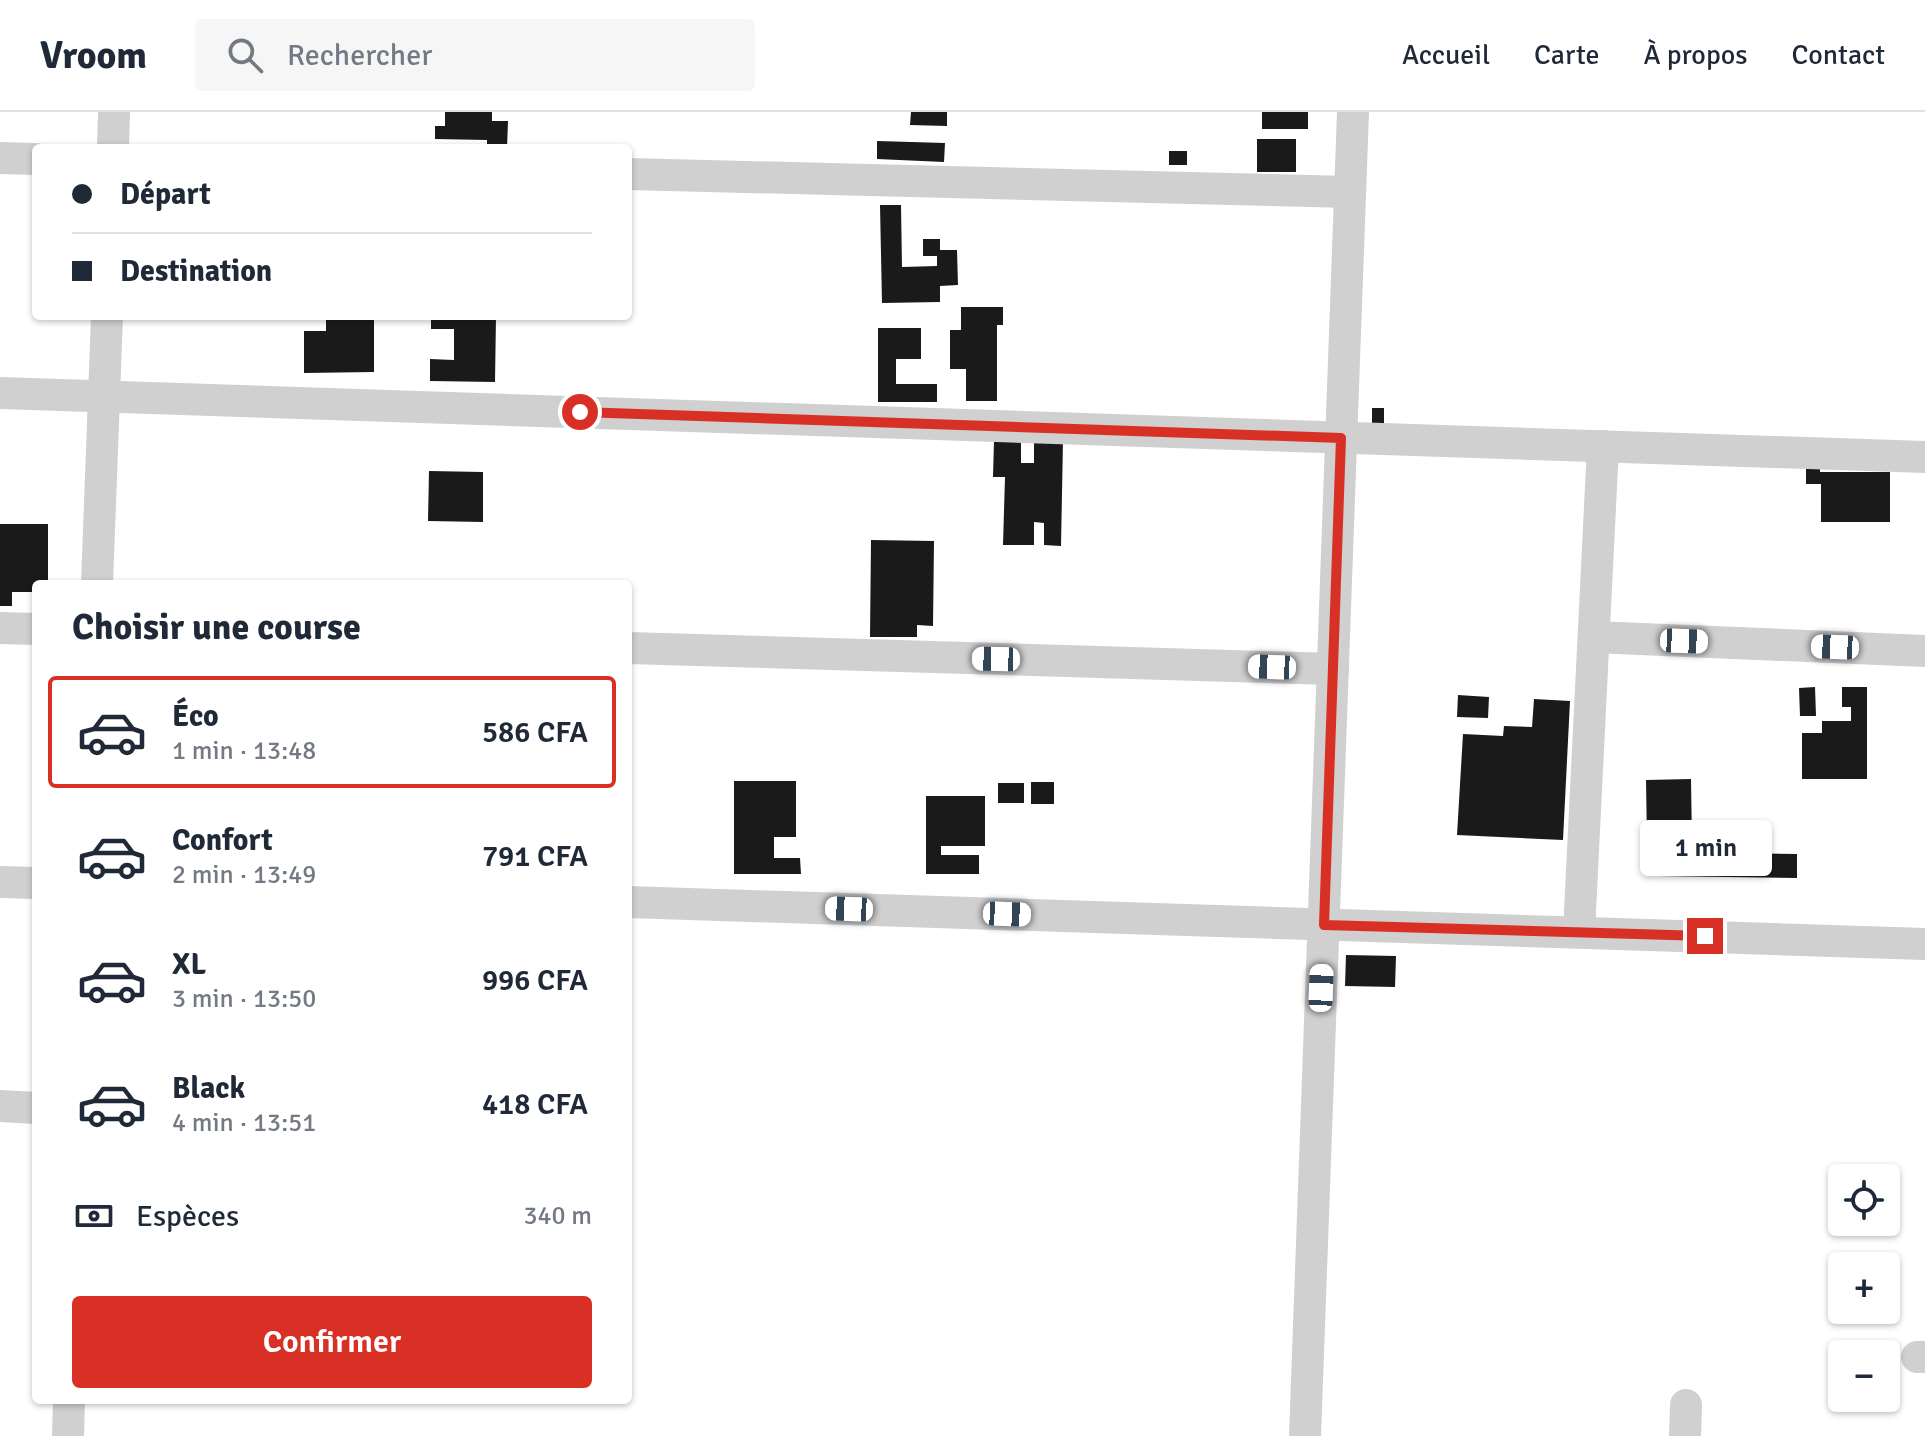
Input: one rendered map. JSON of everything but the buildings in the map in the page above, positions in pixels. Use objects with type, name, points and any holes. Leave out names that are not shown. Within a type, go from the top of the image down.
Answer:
[{"type":"street","points":[[113,144],[114,112]]},
{"type":"street","points":[[1305,1436],[1353,112]]},
{"type":"street","points":[[0,158],[32,159]]},
{"type":"street","points":[[632,174],[1350,192]]},
{"type":"street","points":[[97,580],[107,320]]},
{"type":"street","points":[[0,393],[1925,457]]},
{"type":"street","points":[[1579,932],[1603,446]]},
{"type":"street","points":[[0,628],[32,629]]},
{"type":"street","points":[[1594,637],[1925,651]]},
{"type":"street","points":[[632,648],[1333,669]]},
{"type":"street","points":[[0,882],[32,883]]},
{"type":"street","points":[[632,902],[1925,944]]},
{"type":"street","points":[[0,1106],[32,1108]]},
{"type":"street","points":[[68,1436],[69,1404]]},
{"type":"route","points":[[580,412],[1341,438],[1324,925],[1705,936]]}]
